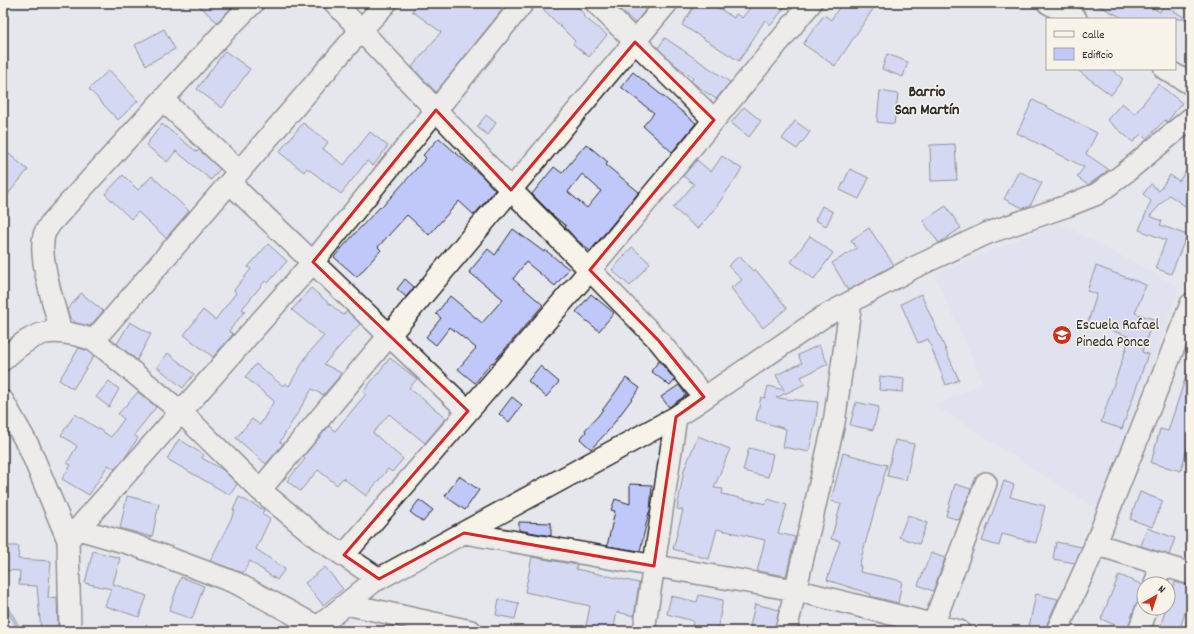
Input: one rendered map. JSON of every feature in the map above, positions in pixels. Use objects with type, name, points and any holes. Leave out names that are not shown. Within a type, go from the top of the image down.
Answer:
[{"type":"street","points":[[61,332],[44,264],[42,245],[44,233],[50,224],[252,3]]},
{"type":"street","points":[[335,3],[511,190],[659,341],[704,397]]},
{"type":"street","points":[[94,340],[361,30],[386,3]]},
{"type":"street","points":[[73,535],[313,262],[523,3]]},
{"type":"street","points":[[596,3],[714,120]]},
{"type":"street","points":[[260,490],[667,3]]},
{"type":"street","points":[[344,555],[590,270],[811,3]]},
{"type":"street","points":[[1048,3],[1074,18]]},
{"type":"street","points":[[1167,70],[1191,84]]},
{"type":"street","points":[[163,100],[313,262],[468,411]]},
{"type":"street","points":[[73,535],[134,545],[236,583],[315,629],[374,582],[676,417],[823,317],[913,268],[988,233],[1097,194],[1191,118]]},
{"type":"street","points":[[786,631],[834,423],[851,302]]},
{"type":"street","points":[[1057,631],[1095,544],[1191,304]]},
{"type":"street","points":[[3,360],[15,348],[44,332],[61,332],[94,340],[182,412],[260,490],[319,539],[380,579]]},
{"type":"street","points":[[3,401],[29,447],[73,535],[70,631]]},
{"type":"street","points":[[644,631],[676,417]]},
{"type":"street","points":[[932,628],[986,483]]},
{"type":"street","points":[[464,533],[795,590],[932,628],[959,631]]},
{"type":"street","points":[[1095,544],[1191,574]]},
{"type":"street","points":[[1157,576],[1161,564]]},
{"type":"street","points":[[346,604],[471,631]]},
{"type":"street","points":[[1139,631],[1144,616]]},
{"type":"highlighted area","points":[[635,42],[714,120],[590,270],[659,341],[704,397],[676,417],[654,566],[464,533],[379,579],[344,555],[468,411],[313,262],[436,110],[511,190]]},
{"type":"shaded area","name":"Escuela Rafael Pineda Ponce","points":[[1059,223],[1179,287],[1099,510],[936,406],[983,383],[935,274]]},
{"type":"building","points":[[196,3],[229,3],[233,6],[217,22]]},
{"type":"building","points":[[418,3],[502,3],[505,6],[436,92],[412,67],[441,32],[412,11]]},
{"type":"building","points":[[537,3],[573,3],[584,14],[583,16],[607,35],[589,57],[573,44],[575,41]]},
{"type":"building","points":[[613,3],[651,3],[635,23]]},
{"type":"building","points":[[696,3],[711,3],[734,18],[736,14],[742,18],[754,3],[788,3],[771,25],[765,20],[739,61],[682,25]]},
{"type":"building","points":[[842,3],[877,3],[835,66],[803,44],[824,15],[831,20]]},
{"type":"building","points":[[1093,3],[1143,3],[1160,12],[1164,5],[1187,19],[1176,18],[1123,18]]},
{"type":"building","points":[[164,29],[175,49],[146,65],[135,45]]},
{"type":"building","points":[[665,38],[730,82],[716,99],[691,81],[693,78],[673,63],[658,48]]},
{"type":"building","points":[[225,51],[250,69],[222,108],[197,89]]},
{"type":"building","points":[[887,54],[908,62],[903,77],[882,69]]},
{"type":"building","points":[[109,70],[138,101],[118,120],[89,89]]},
{"type":"building","points":[[1077,70],[1112,70],[1123,79],[1111,95]]},
{"type":"building","points":[[633,72],[696,123],[672,152],[643,126],[654,113],[621,87]]},
{"type":"building","points":[[1158,84],[1182,103],[1167,122],[1165,120],[1146,139],[1141,134],[1133,142],[1107,120],[1122,103],[1135,114]]},
{"type":"building","points":[[880,91],[898,94],[894,124],[877,122]]},
{"type":"building","points":[[1033,100],[1097,133],[1086,154],[1108,169],[1106,172],[1088,185],[1077,177],[1084,167],[1017,133]]},
{"type":"building","points":[[744,107],[761,121],[749,137],[731,123]]},
{"type":"building","points":[[486,115],[496,123],[488,135],[477,127]]},
{"type":"building","points":[[795,121],[810,132],[797,149],[782,139]]},
{"type":"building","points":[[303,123],[328,142],[323,149],[344,165],[370,132],[388,146],[373,166],[367,161],[341,194],[307,168],[304,172],[279,152]]},
{"type":"building","points":[[162,124],[197,152],[199,150],[220,169],[211,180],[176,151],[167,162],[146,145]]},
{"type":"building","points":[[439,138],[482,176],[495,190],[474,215],[459,201],[429,235],[407,215],[378,247],[381,250],[357,277],[334,257],[426,158],[423,155]]},
{"type":"building","points":[[586,144],[608,162],[606,165],[639,192],[590,251],[576,239],[565,227],[566,226],[532,194],[554,167],[562,173]],"holes":[[[582,174],[601,191],[587,208],[568,192]]]},
{"type":"building","points":[[955,144],[957,180],[931,181],[930,145]]},
{"type":"building","points":[[3,149],[28,170],[3,200]]},
{"type":"building","points":[[722,156],[742,169],[716,207],[698,229],[673,208],[694,184],[683,176],[697,160],[711,172]]},
{"type":"building","points":[[1191,164],[1191,210],[1169,195],[1150,216],[1162,221],[1160,225],[1187,235],[1171,274],[1155,268],[1166,240],[1139,230],[1151,201],[1143,194],[1151,184],[1159,191],[1170,175],[1179,181]]},
{"type":"building","points":[[850,169],[869,178],[859,199],[840,190]]},
{"type":"building","points":[[1019,171],[1042,183],[1030,206],[1023,208],[1004,199]]},
{"type":"building","points":[[123,175],[138,190],[152,176],[189,211],[166,238],[138,212],[131,219],[105,194]]},
{"type":"building","points":[[822,206],[833,212],[826,226],[815,220]]},
{"type":"building","points":[[946,206],[961,228],[939,243],[923,221]]},
{"type":"building","points":[[869,228],[894,265],[848,290],[832,263],[857,248],[851,240]]},
{"type":"building","points":[[513,229],[544,252],[545,250],[569,269],[555,286],[526,262],[513,279],[543,305],[475,383],[458,369],[476,348],[450,327],[436,345],[426,337],[441,318],[436,314],[450,296],[482,323],[503,299],[469,272],[488,249],[495,255]]},
{"type":"building","points":[[810,236],[833,253],[814,279],[791,262]]},
{"type":"building","points":[[268,244],[287,261],[268,283],[265,281],[242,309],[245,311],[229,331],[233,334],[213,357],[184,335],[203,310],[215,320],[236,293],[234,290],[251,269],[248,267]]},
{"type":"building","points":[[632,247],[650,263],[630,286],[612,270]]},
{"type":"building","points":[[739,256],[753,271],[755,269],[787,308],[763,328],[731,288],[742,280],[728,266]]},
{"type":"building","points":[[1096,266],[1146,285],[1135,313],[1153,319],[1142,352],[1148,354],[1122,429],[1101,422],[1130,337],[1088,322],[1097,294],[1087,291]]},
{"type":"building","points":[[405,279],[414,287],[406,297],[397,289]]},
{"type":"building","points":[[311,288],[343,315],[347,311],[360,324],[324,364],[341,373],[338,378],[323,395],[312,389],[280,442],[283,444],[266,464],[236,438],[252,419],[260,425],[274,401],[245,377],[256,364],[283,386],[285,383],[289,386],[307,355],[324,336],[292,310]]},
{"type":"building","points":[[81,293],[103,311],[90,326],[76,323],[70,318],[67,310]]},
{"type":"building","points":[[591,294],[614,313],[599,331],[576,312]]},
{"type":"building","points":[[921,294],[959,380],[946,385],[928,339],[918,343],[901,304]]},
{"type":"building","points":[[130,322],[151,334],[137,360],[117,344]]},
{"type":"building","points":[[819,345],[828,364],[801,377],[805,384],[776,398],[818,402],[809,452],[783,447],[786,429],[756,420],[761,397],[765,398],[768,386],[784,390],[776,375],[802,363],[798,355]]},
{"type":"building","points":[[79,348],[88,351],[94,356],[73,389],[59,380]]},
{"type":"building","points":[[168,353],[194,374],[183,388],[157,367]]},
{"type":"building","points":[[390,358],[417,379],[409,388],[446,418],[425,443],[389,414],[373,433],[403,459],[392,472],[388,469],[366,496],[343,478],[337,485],[318,470],[300,491],[287,481],[305,459],[303,457],[329,426],[335,431],[366,394],[363,392]]},
{"type":"building","points":[[659,361],[675,380],[670,386],[651,371]]},
{"type":"building","points":[[540,366],[559,382],[546,397],[528,381]]},
{"type":"building","points":[[1189,367],[1191,368],[1191,433],[1181,471],[1151,463],[1160,429],[1168,431]]},
{"type":"building","points":[[880,376],[904,379],[903,392],[879,390]]},
{"type":"building","points":[[626,378],[640,388],[608,431],[591,449],[580,439],[586,432],[585,430],[598,416]]},
{"type":"building","points":[[109,381],[119,389],[109,407],[96,397]]},
{"type":"building","points":[[679,385],[686,395],[669,407],[661,397]]},
{"type":"building","points":[[138,392],[156,407],[134,435],[138,438],[115,469],[108,465],[89,495],[62,479],[71,465],[67,463],[77,446],[61,435],[75,414],[111,437],[124,419],[118,414]]},
{"type":"building","points":[[512,397],[522,405],[509,422],[499,414]]},
{"type":"building","points":[[856,402],[879,407],[873,430],[850,425]]},
{"type":"building","points":[[698,436],[730,449],[714,488],[723,489],[722,494],[766,504],[768,499],[787,505],[778,533],[795,537],[786,576],[757,571],[765,540],[717,529],[709,559],[673,549],[683,510],[677,509],[684,470]]},
{"type":"building","points":[[179,439],[204,455],[202,458],[223,470],[237,484],[230,495],[167,459]]},
{"type":"building","points":[[895,440],[914,444],[906,480],[887,476]]},
{"type":"building","points":[[749,448],[773,454],[768,477],[743,471]]},
{"type":"building","points":[[843,453],[887,465],[859,566],[861,566],[860,572],[902,581],[898,603],[870,596],[871,594],[827,580],[840,541],[831,539],[841,504],[831,501]]},
{"type":"building","points":[[459,476],[479,490],[465,510],[445,496]]},
{"type":"building","points":[[1004,481],[1014,485],[1010,497],[1045,506],[1036,543],[1002,534],[999,546],[982,541]]},
{"type":"building","points":[[630,484],[652,485],[650,512],[640,551],[607,546],[615,511],[611,510],[615,499],[630,504]]},
{"type":"building","points":[[955,484],[971,489],[959,520],[946,516]]},
{"type":"building","points":[[1140,492],[1163,501],[1152,527],[1130,519]]},
{"type":"building","points":[[127,496],[159,504],[152,537],[120,528]]},
{"type":"building","points":[[239,497],[264,510],[262,514],[270,519],[256,549],[285,569],[277,580],[250,561],[243,573],[210,561],[235,511],[233,510]]},
{"type":"building","points":[[419,500],[433,510],[423,522],[410,512]]},
{"type":"building","points":[[908,515],[927,523],[919,544],[899,537]]},
{"type":"building","points":[[519,522],[551,523],[551,536],[519,530]]},
{"type":"building","points":[[1147,528],[1175,538],[1169,555],[1141,546]]},
{"type":"building","points":[[1056,542],[1082,547],[1075,563],[1053,559]]},
{"type":"building","points":[[3,546],[19,546],[18,559],[51,561],[48,598],[57,597],[58,631],[41,631],[37,586],[19,585],[20,571],[3,570]]},
{"type":"building","points":[[93,551],[120,558],[113,584],[147,596],[139,617],[105,606],[111,589],[85,583]]},
{"type":"building","points":[[931,553],[945,558],[933,591],[918,585]]},
{"type":"building","points":[[532,557],[577,565],[576,569],[639,583],[634,616],[617,612],[613,631],[585,631],[590,606],[525,592]]},
{"type":"building","points":[[325,567],[343,589],[323,605],[305,583]]},
{"type":"building","points":[[1119,575],[1136,582],[1136,604],[1127,630],[1101,619]]},
{"type":"building","points":[[181,577],[204,586],[192,619],[169,611]]},
{"type":"building","points":[[1176,582],[1191,587],[1191,595],[1179,631],[1159,631],[1164,616],[1176,616]]},
{"type":"building","points":[[1036,594],[1058,599],[1045,631],[1028,631]]},
{"type":"building","points":[[699,595],[723,600],[717,631],[692,630],[693,621],[667,614],[671,596],[697,602]]},
{"type":"building","points":[[499,599],[519,603],[515,619],[496,615]]},
{"type":"building","points":[[755,604],[779,610],[774,631],[749,631]]},
{"type":"waterway","points":[[3,604],[20,631]]},
{"type":"place","name":"Escuela Rafael Pineda Ponce","points":[[1062,335]]},
{"type":"district","name":"Barrio San Martín","points":[[927,101]]}]
